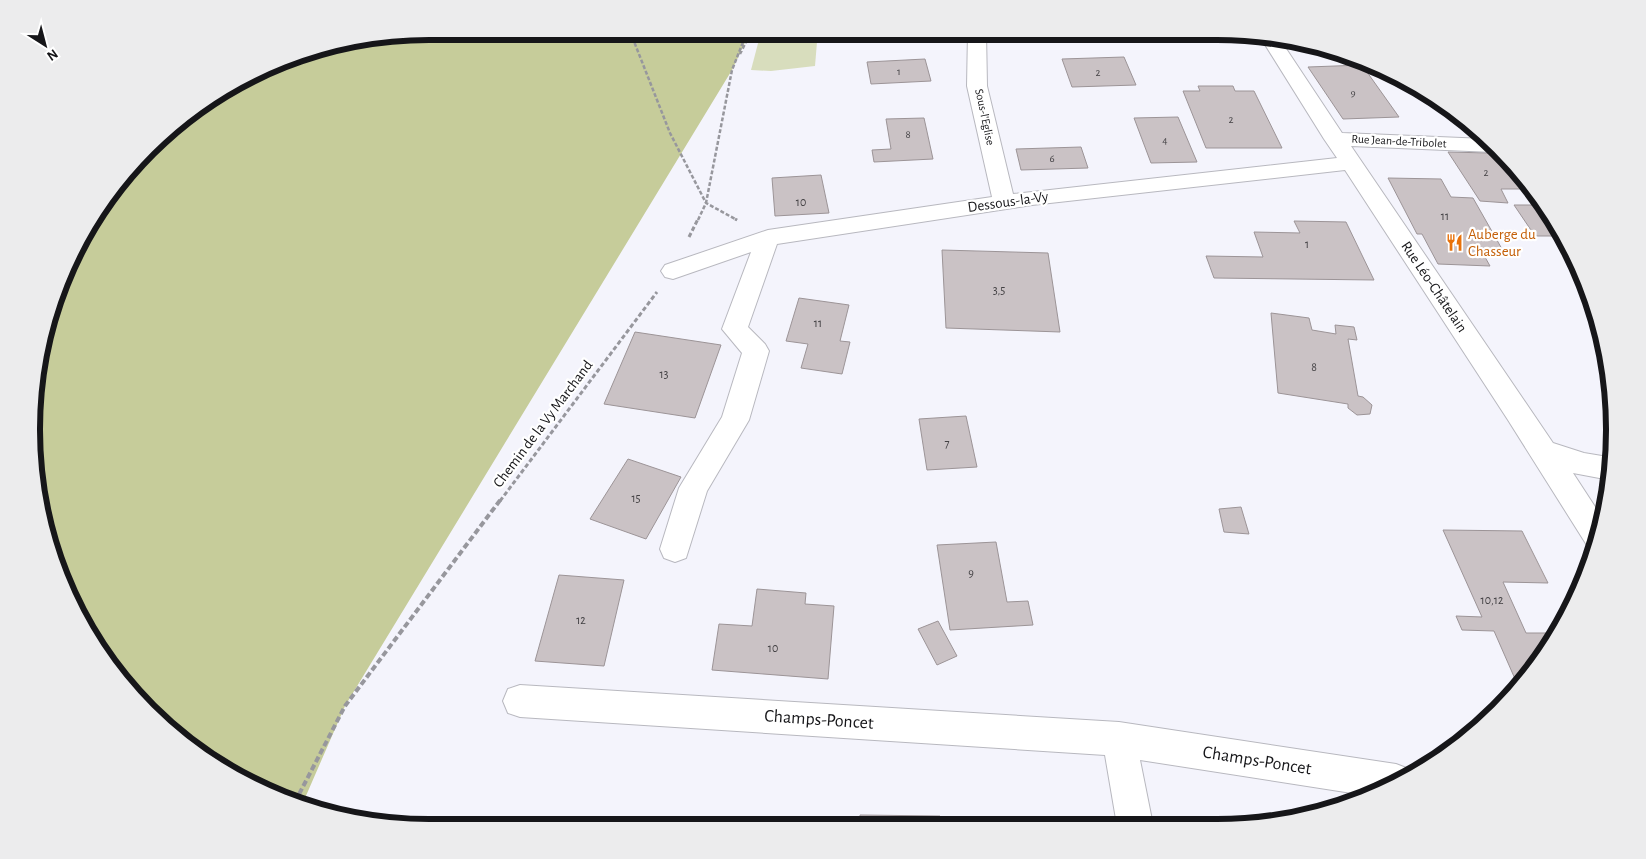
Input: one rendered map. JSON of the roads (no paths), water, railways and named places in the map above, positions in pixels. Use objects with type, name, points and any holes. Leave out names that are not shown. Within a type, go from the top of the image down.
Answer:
[{"type":"street","name":"Sous-l'Eglise","points":[[977,40],[977,86],[1004,202]]},
{"type":"street","name":"Rue Léo-Châtelain","points":[[1273,44],[1334,139],[1544,451],[1593,529]]},
{"type":"street","name":"Rue Jean-de-Tribolet","points":[[1334,139],[1483,146]]},
{"type":"street","name":"Dessous-la-Vy","points":[[673,271],[768,238],[1004,202],[1350,163]]},
{"type":"street","points":[[675,549],[693,488],[735,420],[754,360],[756,351],[736,329],[768,238]]},
{"type":"street","points":[[1544,451],[1583,465],[1604,468]]},
{"type":"street","name":"Champs-Poncet","points":[[520,700],[1118,739],[1386,780]]},
{"type":"street","points":[[1118,739],[1133,819]]},
{"type":"place","name":"Auberge du Chasseur","points":[[1454,243]]}]
